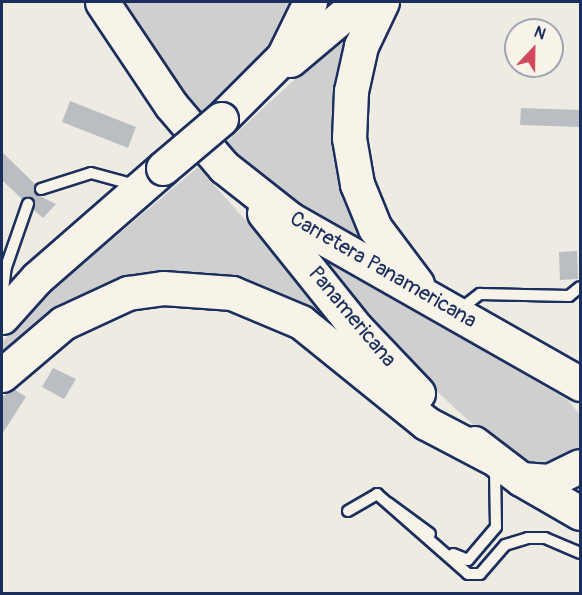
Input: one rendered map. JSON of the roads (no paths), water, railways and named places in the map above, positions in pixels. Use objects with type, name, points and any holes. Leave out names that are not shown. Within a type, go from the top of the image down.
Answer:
[{"type":"highway","name":"Carretera Panamericana","points":[[102,2],[171,105],[224,167],[290,219],[579,384]]},
{"type":"highway","points":[[255,90],[283,57],[310,2]]},
{"type":"highway","points":[[2,317],[37,278],[360,2]]},
{"type":"highway","points":[[382,2],[361,46],[351,91],[349,138],[357,184],[375,228],[400,267],[445,307]]},
{"type":"highway","name":"Panamericana","points":[[224,167],[356,328],[502,466]]},
{"type":"highway","points":[[2,375],[63,323],[111,299],[163,288],[232,293],[301,322],[426,423],[580,513]]},
{"type":"highway","points":[[502,466],[549,481],[580,465]]},
{"type":"lane","points":[[41,189],[91,173],[153,178]]},
{"type":"lane","points":[[2,298],[6,267],[28,204]]},
{"type":"lane","points":[[445,307],[480,294],[569,297],[580,287]]},
{"type":"lane","points":[[388,503],[468,560],[496,527],[502,466]]},
{"type":"lane","points":[[348,511],[377,494],[468,574],[480,574],[505,545],[528,538],[545,538],[580,553]]}]
